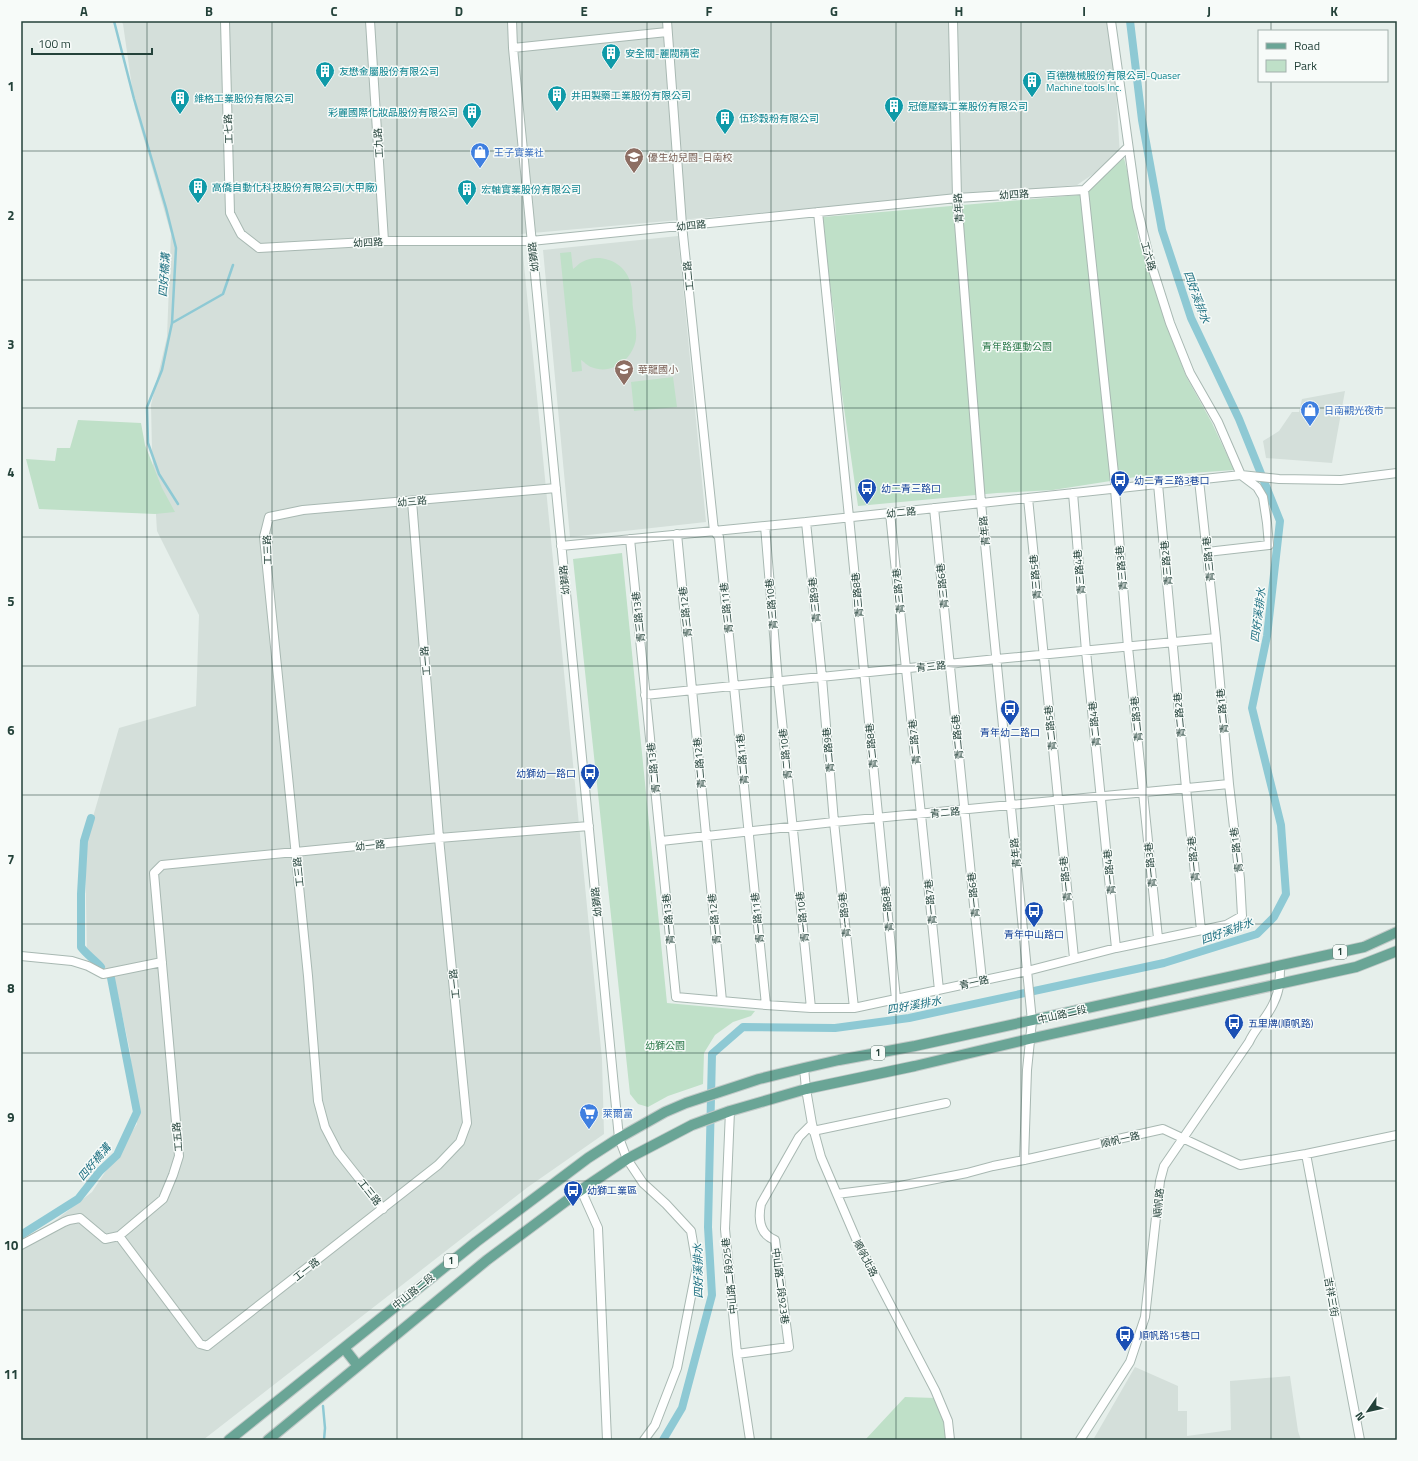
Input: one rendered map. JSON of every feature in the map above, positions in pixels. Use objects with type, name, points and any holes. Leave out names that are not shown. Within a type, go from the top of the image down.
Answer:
[{"type":"main road","name":"中山路二段","points":[[229,1440],[476,1242],[573,1169],[619,1138],[665,1112],[686,1103],[759,1079],[804,1068],[1032,1021],[1364,947],[1397,932]]},
{"type":"main road","name":"中山路二段","points":[[730,1111],[806,1089],[1356,967],[1397,951]]},
{"type":"main road","name":"1","points":[[268,1440],[487,1260],[581,1190],[627,1158],[692,1125],[730,1111]]},
{"type":"main road","points":[[344,1348],[358,1366]]},
{"type":"street","name":"工七路","points":[[225,21],[230,213],[241,234]]},
{"type":"street","name":"工九路","points":[[370,21],[384,241]]},
{"type":"street","name":"幼獅路","points":[[512,21],[513,48],[531,241],[619,1138],[627,1158],[643,1183],[666,1204],[691,1231],[697,1266],[677,1368],[655,1425],[644,1440]]},
{"type":"street","name":"工二路","points":[[667,21],[682,225],[714,531]]},
{"type":"street","name":"青年路","points":[[953,21],[957,198],[981,503],[1032,1021],[1027,1070],[1024,1160]]},
{"type":"street","name":"工六路","points":[[1111,21],[1137,207],[1145,243],[1170,323],[1190,373],[1218,422],[1242,475]]},
{"type":"street","points":[[513,48],[667,32]]},
{"type":"street","points":[[1084,190],[1128,147]]},
{"type":"street","name":"幼四路","points":[[241,234],[259,248],[384,241],[531,241],[957,198],[1084,190]]},
{"type":"street","name":"青三路3巷","points":[[1084,190],[1115,484],[1114,489],[1128,647]]},
{"type":"street","name":"青三路8巷","points":[[818,212],[864,673]]},
{"type":"street","name":"幼二路","points":[[561,546],[849,518],[1242,475],[1341,480],[1397,473]]},
{"type":"street","points":[[1207,552],[1269,545],[1263,498],[1257,487],[1242,475]]},
{"type":"street","name":"青三路1巷","points":[[1199,480],[1216,638]]},
{"type":"street","name":"青三路2巷","points":[[1158,484],[1173,642]]},
{"type":"street","name":"幼三路","points":[[269,517],[303,510],[556,488]]},
{"type":"street","name":"青三路4巷","points":[[1073,493],[1086,651]]},
{"type":"street","name":"青三路5巷","points":[[1028,498],[1043,655]]},
{"type":"street","name":"工一路","points":[[119,1236],[200,1344],[207,1346],[438,1165],[460,1142],[467,1122],[439,838],[412,501]]},
{"type":"street","name":"青三路6巷","points":[[934,508],[950,664]]},
{"type":"street","name":"青三路7巷","points":[[890,513],[906,669]]},
{"type":"street","name":"工三路","points":[[269,517],[264,537],[308,976],[318,1101],[325,1126],[338,1152],[383,1209]]},
{"type":"street","name":"青三路9巷","points":[[806,522],[822,678]]},
{"type":"street","name":"青三路10巷","points":[[765,526],[778,682]]},
{"type":"street","name":"青三路11巷","points":[[714,531],[719,536],[735,686]]},
{"type":"street","name":"青三路12巷","points":[[677,534],[692,690]]},
{"type":"street","name":"青三路13巷","points":[[630,539],[645,695]]},
{"type":"street","name":"青三路","points":[[645,695],[1216,638]]},
{"type":"street","name":"青二路1巷","points":[[1216,638],[1228,784]]},
{"type":"street","name":"青二路2巷","points":[[1173,642],[1186,788]]},
{"type":"street","name":"青二路3巷","points":[[1128,647],[1143,792]]},
{"type":"street","name":"青二路4巷","points":[[1086,651],[1101,796]]},
{"type":"street","name":"青二路5巷","points":[[1043,655],[1057,801]]},
{"type":"street","name":"青二路6巷","points":[[950,664],[963,810]]},
{"type":"street","name":"青二路7巷","points":[[906,669],[921,814]]},
{"type":"street","name":"青二路8巷","points":[[864,673],[878,819]]},
{"type":"street","name":"青二路9巷","points":[[822,678],[834,822]]},
{"type":"street","name":"青二路10巷","points":[[778,682],[793,827]]},
{"type":"street","name":"青二路11巷","points":[[735,686],[749,832]]},
{"type":"street","name":"青二路12巷","points":[[692,690],[705,836]]},
{"type":"street","name":"青二路13巷","points":[[645,695],[661,841]]},
{"type":"street","name":"青二路","points":[[661,841],[834,822],[878,819],[1228,784]]},
{"type":"street","name":"青一路1巷","points":[[1228,784],[1240,880],[1242,916]]},
{"type":"street","name":"青一路2巷","points":[[1186,788],[1201,930]]},
{"type":"street","name":"青一路3巷","points":[[1143,792],[1158,938]]},
{"type":"street","name":"青一路4巷","points":[[1101,796],[1116,948]]},
{"type":"street","name":"青一路5巷","points":[[1057,801],[1074,958]]},
{"type":"street","name":"青一路6巷","points":[[963,810],[982,980]]},
{"type":"street","name":"青一路7巷","points":[[921,814],[939,990]]},
{"type":"street","name":"青一路8巷","points":[[878,819],[896,999]]},
{"type":"street","name":"青一路9巷","points":[[834,822],[854,1008]]},
{"type":"street","name":"幼一路","points":[[154,874],[162,865],[439,838],[589,826]]},
{"type":"street","name":"青一路10巷","points":[[793,827],[812,1008]]},
{"type":"street","name":"青一路11巷","points":[[749,832],[766,1005]]},
{"type":"street","name":"青一路12巷","points":[[705,836],[722,1001]]},
{"type":"street","name":"青一路13巷","points":[[661,841],[676,997]]},
{"type":"street","name":"工五路","points":[[119,1236],[163,1199],[179,1156],[154,874]]},
{"type":"street","name":"青一路","points":[[676,997],[812,1008],[854,1008],[1027,971],[1158,938],[1226,925],[1242,916]]},
{"type":"street","points":[[21,956],[72,961],[88,966],[103,974],[162,962]]},
{"type":"street","name":"順帆路","points":[[1080,1440],[1130,1362],[1145,1317],[1160,1181],[1164,1166],[1274,1003],[1280,984],[1280,965]]},
{"type":"street","name":"順帆北路","points":[[804,1068],[812,1128],[821,1157],[857,1241],[935,1390],[948,1421],[950,1440]]},
{"type":"street","points":[[812,1128],[946,1103]]},
{"type":"street","name":"中山路二段925巷","points":[[730,1111],[725,1229],[737,1354],[750,1440]]},
{"type":"street","name":"中山路二段923巷","points":[[737,1354],[789,1347],[775,1240],[768,1238],[762,1228],[758,1216],[761,1204],[799,1137],[812,1128]]},
{"type":"street","name":"順帆一路","points":[[837,1194],[900,1186],[1163,1129],[1240,1165],[1397,1136]]},
{"type":"street","name":"吉祥三街","points":[[1306,1154],[1360,1440]]},
{"type":"street","points":[[581,1190],[598,1228],[607,1440]]},
{"type":"street","points":[[21,1244],[64,1222],[80,1218],[105,1239],[119,1236]]},
{"type":"shaded area","points":[[121,21],[1112,21],[1120,156],[1077,185],[521,234],[602,1059],[604,1134],[528,1187],[203,1440],[21,1440],[21,1247],[92,1192],[137,1124],[130,1051],[114,977],[87,956],[85,844],[119,728],[196,706],[199,615],[157,531],[152,450],[151,405],[167,337],[171,234],[135,108],[123,24]]},
{"type":"shaded area","name":"華龍國小","points":[[678,236],[706,522],[570,537],[543,250]]},
{"type":"shaded area","name":"日南觀光夜市","points":[[1345,391],[1332,463],[1266,458],[1263,441],[1279,431],[1292,412],[1299,412],[1302,399]]},
{"type":"shaded area","points":[[1135,1367],[1178,1386],[1178,1411],[1187,1411],[1187,1436],[1231,1430],[1230,1381],[1290,1376],[1298,1431],[1301,1440],[1093,1440]]},
{"type":"green space","name":"青年路運動公園","points":[[1124,158],[1134,199],[1138,237],[1168,329],[1186,376],[1212,423],[1234,470],[1136,477],[1053,490],[997,493],[858,506],[838,366],[835,321],[823,217],[1079,195]]},
{"type":"green space","points":[[571,252],[573,269],[589,259],[604,259],[617,264],[627,274],[630,281],[636,339],[631,353],[620,364],[614,367],[599,369],[590,366],[581,360],[582,371],[572,372],[560,253]]},
{"type":"green space","points":[[673,377],[677,407],[634,411],[631,382]]},
{"type":"green space","points":[[78,420],[141,423],[145,445],[162,488],[175,512],[155,514],[39,509],[26,459],[55,461],[57,448],[70,448]]},
{"type":"green space","name":"幼獅公園","points":[[622,553],[667,1003],[755,1011],[751,1016],[733,1022],[715,1035],[704,1053],[703,1084],[668,1096],[648,1107],[638,1104],[630,1094],[573,559]]},
{"type":"green space","points":[[905,1397],[935,1398],[945,1422],[947,1440],[865,1440]]},
{"type":"waterway","name":"四好橋溝","points":[[114,21],[134,99],[166,208],[176,248],[172,323],[162,370],[147,407],[148,443],[159,474],[178,504]]},
{"type":"waterway","name":"四好溪排水","points":[[663,1440],[682,1408],[712,1295],[708,1227],[712,1054],[743,1027],[835,1028],[909,1018],[1164,963],[1257,934],[1274,917],[1286,894],[1281,825],[1252,708],[1267,636],[1280,521],[1239,419],[1191,318],[1162,230],[1142,120],[1130,21]]},
{"type":"waterway","points":[[172,323],[223,294],[233,265]]},
{"type":"waterway","name":"四好橋溝","points":[[91,818],[84,841],[81,894],[81,947],[101,967]]},
{"type":"waterway","name":"四好橋溝","points":[[21,1235],[78,1199],[100,1171],[117,1155],[137,1112],[111,978]]},
{"type":"waterway","points":[[323,1406],[325,1428],[324,1440]]},
{"type":"place","name":"安全閥-麗閥精密","points":[[611,70]]},
{"type":"place","name":"友懋金屬股份有限公司","points":[[325,88]]},
{"type":"place","name":"百德機械股份有限公司-Quaser Machine tools Inc.","points":[[1032,98]]},
{"type":"place","name":"井田製藥工業股份有限公司","points":[[557,112]]},
{"type":"place","name":"維格工業股份有限公司","points":[[180,115]]},
{"type":"place","name":"冠億壓鑄工業股份有限公司","points":[[894,123]]},
{"type":"place","name":"彩麗國際化妝品股份有限公司","points":[[472,129]]},
{"type":"place","name":"伍珍穀粉有限公司","points":[[725,135]]},
{"type":"place","name":"王子實業社","points":[[480,169]]},
{"type":"place","name":"優生幼兒園-日南校","points":[[634,174]]},
{"type":"place","name":"高僑自動化科技股份有限公司(大甲廠)","points":[[198,204]]},
{"type":"place","name":"宏軸實業股份有限公司","points":[[467,206]]},
{"type":"place","name":"華龍國小","points":[[624,386]]},
{"type":"place","name":"日南觀光夜市","points":[[1310,427]]},
{"type":"place","name":"幼二青三路3巷口","points":[[1120,497]]},
{"type":"place","name":"幼二青三路口","points":[[867,505]]},
{"type":"place","name":"青年幼二路口","points":[[1010,726]]},
{"type":"place","name":"幼獅幼一路口","points":[[590,790]]},
{"type":"place","name":"青年中山路口","points":[[1034,928]]},
{"type":"place","name":"五里牌(順帆路)","points":[[1234,1040]]},
{"type":"place","name":"萊爾富","points":[[589,1130]]},
{"type":"place","name":"幼獅工業區","points":[[573,1207]]},
{"type":"place","name":"順帆路15巷口","points":[[1125,1352]]}]
